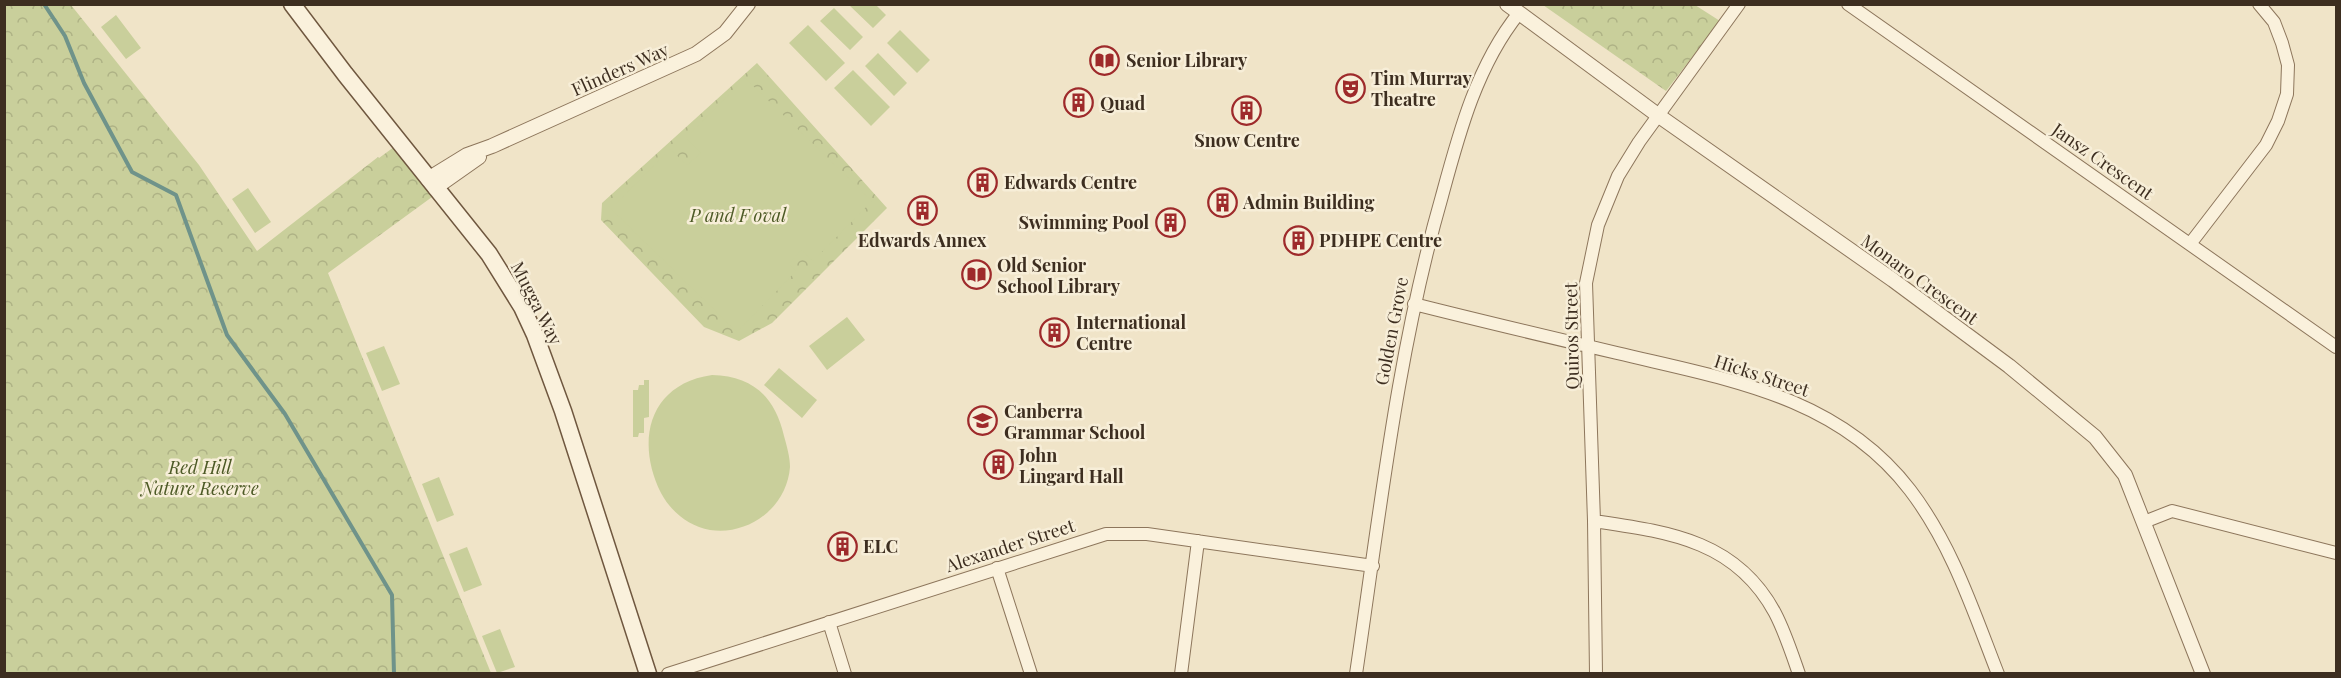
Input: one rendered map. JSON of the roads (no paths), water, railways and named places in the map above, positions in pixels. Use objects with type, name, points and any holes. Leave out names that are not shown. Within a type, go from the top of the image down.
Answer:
[{"type":"main road","name":"Mugga Way","points":[[292,4],[431,184],[489,254],[522,307],[535,335],[563,411],[648,674]]},
{"type":"street","name":"Flinders Way","points":[[431,184],[492,146],[706,49],[725,33],[748,4]]},
{"type":"street","name":"Monaro Crescent","points":[[1507,4],[1659,116],[1893,280],[2061,406],[2095,437],[2126,475],[2203,674]]},
{"type":"street","name":"Quiros Street","points":[[1596,674],[1594,521],[1586,284],[1598,225],[1618,176],[1639,142],[1738,4]]},
{"type":"street","name":"Jansz Crescent","points":[[1848,4],[2337,347]]},
{"type":"street","points":[[2190,244],[2266,145],[2278,121],[2287,94],[2288,65],[2282,43],[2274,22],[2259,4]]},
{"type":"street","name":"Golden Grove","points":[[1356,674],[1373,566],[1387,452],[1414,304],[1435,218],[1460,134],[1483,72],[1510,24],[1519,13]]},
{"type":"street","name":"Hicks Street","points":[[1414,304],[1742,384],[1802,404],[1835,423],[1864,444],[1909,489],[1928,515],[1961,578],[1998,674]]},
{"type":"street","points":[[2144,522],[2172,512],[2337,552]]},
{"type":"street","points":[[1594,521],[1654,530],[1691,541],[1728,558],[1753,582],[1775,613],[1799,674]]},
{"type":"street","name":"Alexander Street","points":[[668,674],[1106,534],[1130,533],[1198,541],[1373,566]]},
{"type":"street","points":[[1181,674],[1198,541]]},
{"type":"street","points":[[997,568],[1030,674]]},
{"type":"street","points":[[829,622],[845,674]]},
{"type":"waterway","points":[[44,4],[65,36],[84,83],[132,172],[176,195],[227,335],[285,414],[392,595],[394,674]]},
{"type":"place","name":"Senior Library","points":[[1105,60]]},
{"type":"place","name":"Tim Murray Theatre","points":[[1350,88]]},
{"type":"place","name":"Quad","points":[[1079,103]]},
{"type":"place","name":"Snow Centre","points":[[1247,111]]},
{"type":"place","name":"Edwards Centre","points":[[983,182]]},
{"type":"place","name":"Admin Building","points":[[1222,202]]},
{"type":"place","name":"Edwards Annex","points":[[922,211]]},
{"type":"place","name":"Swimming Pool","points":[[1170,222]]},
{"type":"place","name":"PDHPE Centre","points":[[1298,240]]},
{"type":"place","name":"Old Senior School Library","points":[[976,275]]},
{"type":"place","name":"International Centre","points":[[1055,332]]},
{"type":"place","name":"Canberra Grammar School","points":[[983,421]]},
{"type":"place","name":"John Lingard Hall","points":[[998,465]]},
{"type":"place","name":"ELC","points":[[842,546]]},
{"type":"park label","name":"P and F oval","points":[[738,215]]},
{"type":"park label","name":"Red Hill Nature Reserve","points":[[200,477]]}]
